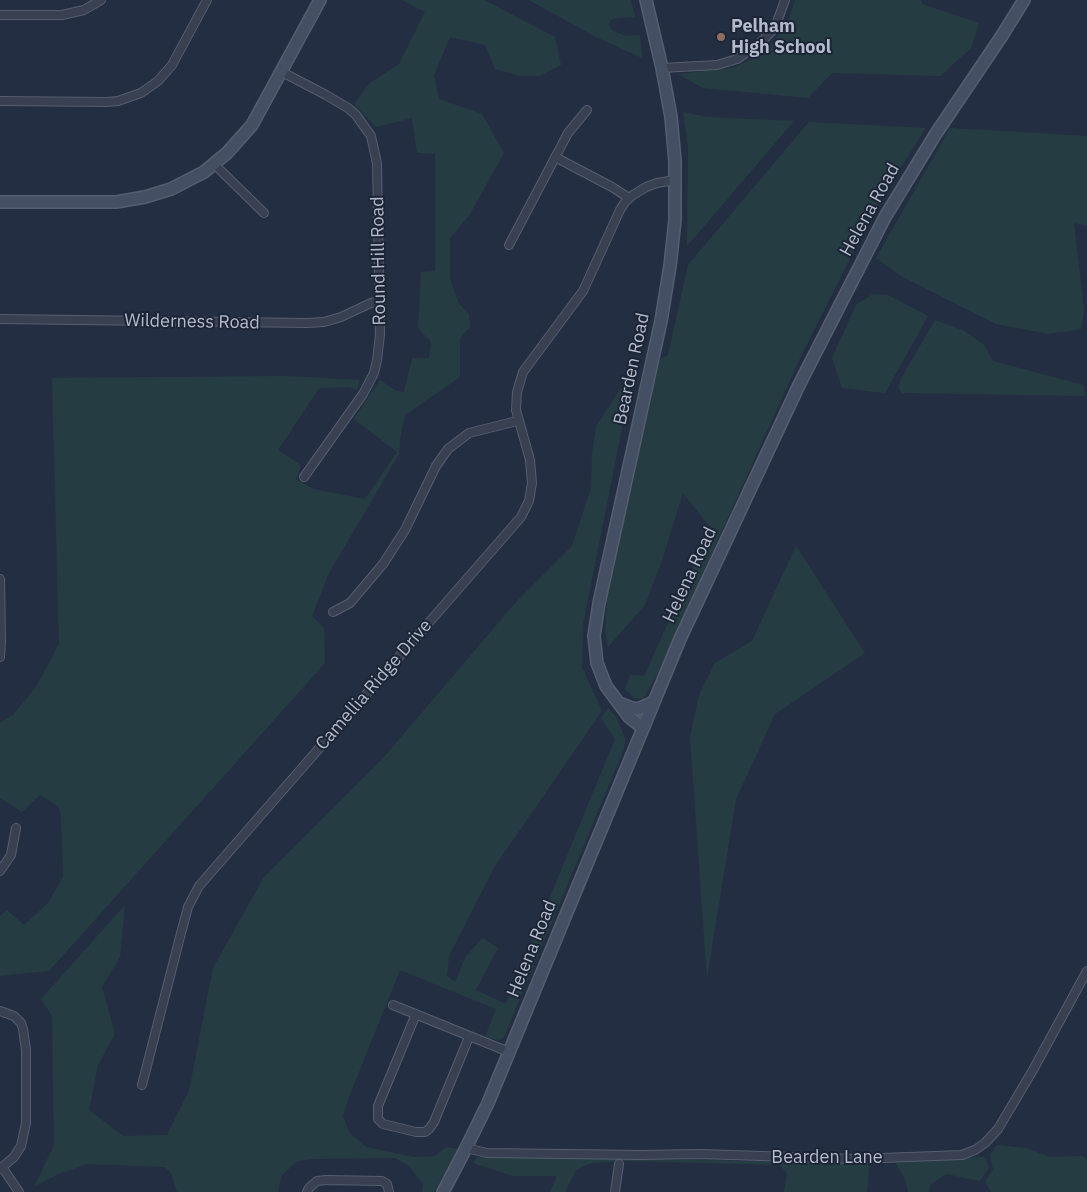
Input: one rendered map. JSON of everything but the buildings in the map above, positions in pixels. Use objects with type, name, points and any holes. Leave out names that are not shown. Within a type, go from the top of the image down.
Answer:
[{"type":"main road","points":[[0,202],[102,203],[145,197],[171,190],[192,179],[214,164],[237,143],[252,125],[320,0]]},
{"type":"main road","name":"Bearden Road","points":[[644,727],[634,721],[609,691],[599,670],[594,644],[599,603],[661,320],[672,244],[675,180],[672,127],[662,68],[646,0]]},
{"type":"main road","name":"Helena Road","points":[[443,1192],[466,1148],[509,1052],[580,876],[680,639],[733,522],[871,241],[926,149],[1024,0]]},
{"type":"main road","points":[[616,701],[638,709],[654,702]]},
{"type":"street","points":[[0,15],[62,15],[84,10],[101,0]]},
{"type":"street","points":[[0,101],[107,102],[118,101],[141,93],[158,81],[172,65],[207,0]]},
{"type":"street","points":[[662,68],[717,66],[729,63],[749,52],[772,31],[785,0]]},
{"type":"street","name":"Round Hill Road","points":[[282,72],[348,108],[363,122],[371,136],[378,163],[380,301],[379,347],[374,373],[363,394],[304,477]]},
{"type":"street","points":[[509,245],[571,128],[587,110]]},
{"type":"street","points":[[555,157],[630,198],[646,187],[675,180]]},
{"type":"street","points":[[214,164],[264,213]]},
{"type":"street","name":"Camellia Ridge Drive","points":[[142,1085],[188,907],[199,886],[511,530],[526,509],[531,493],[532,475],[530,460],[517,420],[516,410],[517,392],[523,372],[583,291],[620,210],[630,198]]},
{"type":"street","name":"Wilderness Road","points":[[0,319],[307,323],[324,322],[341,317],[371,303],[380,301]]},
{"type":"street","points":[[333,612],[350,603],[384,564],[405,530],[436,466],[448,449],[469,434],[517,420]]},
{"type":"street","points":[[0,579],[2,642],[0,657]]},
{"type":"street","points":[[0,871],[11,855],[16,828]]},
{"type":"street","name":"Bearden Lane","points":[[466,1148],[487,1153],[700,1154],[854,1159],[962,1155],[975,1150],[985,1143],[998,1129],[1034,1070],[1087,972]]},
{"type":"street","points":[[393,1005],[509,1052]]},
{"type":"street","points":[[0,1011],[14,1016],[21,1023],[26,1050],[25,1134],[18,1151],[1,1168],[19,1192]]},
{"type":"street","points":[[416,1014],[378,1106],[378,1118],[383,1124],[416,1132],[425,1132],[429,1129],[434,1122],[469,1037]]},
{"type":"street","points":[[615,1192],[619,1164]]},
{"type":"street","points":[[307,1192],[317,1181],[326,1180],[382,1181],[387,1184],[389,1192]]},
{"type":"green space","points":[[402,0],[484,0],[555,37],[561,65],[539,76],[520,76],[495,69],[485,45],[450,37],[434,75],[439,99],[482,114],[504,153],[470,214],[450,238],[450,279],[458,302],[469,315],[470,327],[460,338],[460,377],[405,415],[399,454],[329,573],[312,616],[324,628],[325,663],[49,971],[0,976],[0,916],[7,910],[24,925],[48,903],[63,877],[61,815],[58,806],[40,795],[22,812],[0,798],[0,723],[13,715],[36,687],[59,644],[52,378],[287,376],[360,380],[357,390],[348,387],[319,388],[278,450],[301,465],[296,479],[313,489],[365,499],[397,452],[354,419],[380,380],[396,391],[404,392],[412,358],[429,358],[431,342],[418,328],[421,272],[435,271],[435,154],[417,153],[412,118],[376,127],[354,104],[370,83],[399,64],[425,12]]},
{"type":"green space","points":[[529,0],[631,0],[635,17],[612,19],[608,24],[612,30],[626,36],[640,35],[642,58],[594,36]]},
{"type":"green space","points":[[795,0],[921,0],[922,4],[979,23],[971,48],[940,76],[832,73],[808,98],[703,88],[678,74],[733,68],[767,52],[788,21]]},
{"type":"green space","points":[[683,112],[707,117],[794,121],[687,246],[688,146]]},
{"type":"green space","points":[[809,122],[926,128],[878,203],[800,358],[658,673],[643,699],[634,698],[625,689],[630,675],[644,676],[711,528],[683,493],[662,560],[645,605],[608,647],[605,631],[608,590],[657,361],[668,355],[688,265]]},
{"type":"green space","points":[[950,128],[1087,136],[1087,226],[1074,223],[1084,310],[1081,329],[1048,334],[996,324],[901,276],[876,258]]},
{"type":"green space","points":[[873,294],[888,295],[928,316],[885,393],[842,388],[832,358],[856,305]]},
{"type":"green space","points":[[935,320],[964,331],[984,345],[993,361],[1083,385],[1086,396],[902,393],[898,387],[902,377]]},
{"type":"green space","points":[[631,383],[583,624],[582,667],[602,711],[495,866],[449,956],[447,976],[455,982],[466,956],[483,938],[498,948],[476,990],[506,1004],[615,739],[601,718],[608,708],[617,718],[625,738],[624,749],[504,1037],[499,1040],[485,1037],[496,1009],[400,970],[343,1116],[349,1132],[366,1147],[414,1157],[435,1156],[446,1147],[458,1149],[434,1192],[422,1192],[423,1184],[409,1166],[395,1158],[310,1159],[296,1162],[281,1176],[278,1192],[177,1192],[171,1173],[165,1167],[87,1164],[58,1174],[34,1187],[54,1145],[52,1016],[41,999],[125,905],[120,957],[102,987],[115,1034],[98,1065],[89,1110],[123,1136],[167,1135],[189,1091],[213,968],[264,877],[384,757],[517,601],[572,546],[591,488],[592,453],[596,427],[622,386]]},
{"type":"green space","points":[[796,546],[865,653],[775,714],[736,799],[707,978],[690,737],[699,695],[715,663],[752,641]]},
{"type":"green space","points":[[997,1145],[1026,1148],[1050,1157],[1083,1156],[1087,1160],[1087,1192],[991,1192],[985,1182],[993,1169],[990,1155]]},
{"type":"green space","points":[[477,1157],[870,1161],[867,1192],[784,1192],[787,1174],[780,1165],[621,1161],[591,1163],[576,1170],[565,1192],[550,1192],[557,1176],[513,1176],[473,1163]]},
{"type":"green space","points":[[984,1157],[989,1167],[980,1181],[946,1174],[930,1185],[929,1192],[908,1192],[905,1179],[894,1160]]},
{"type":"place","name":"Pelham High School","points":[[721,37]]}]
